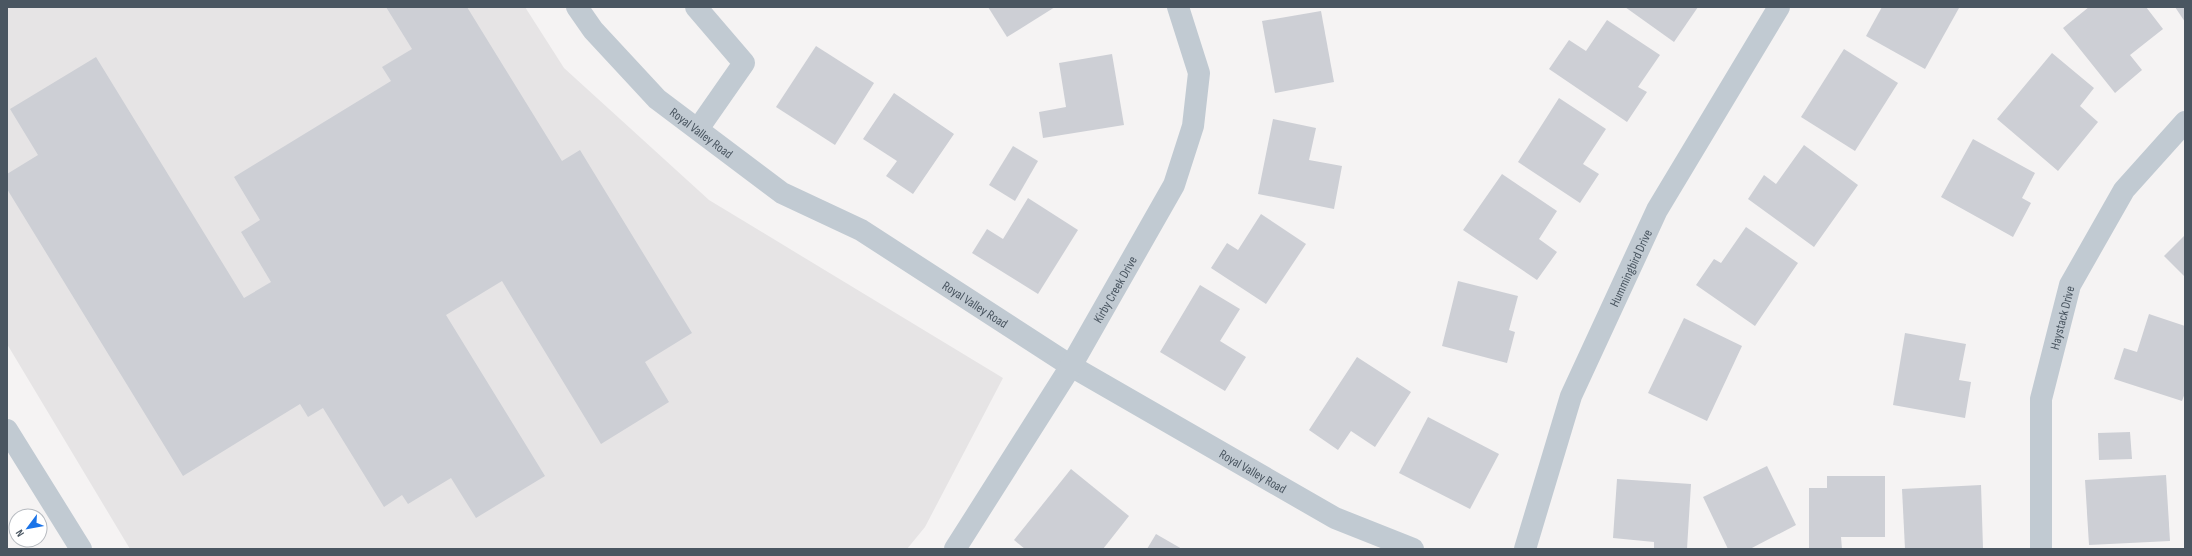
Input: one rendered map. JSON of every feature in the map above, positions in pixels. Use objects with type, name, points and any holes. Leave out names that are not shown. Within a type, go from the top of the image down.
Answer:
[{"type":"street","name":"Royal Valley Road","points":[[577,7],[593,30],[657,99],[782,193],[861,230],[1071,366],[1335,518],[1413,549]]},
{"type":"street","points":[[696,7],[744,63],[698,129]]},
{"type":"street","name":"Kirby Creek Drive","points":[[955,549],[1071,366],[1174,185],[1193,126],[1199,73],[1178,7]]},
{"type":"street","name":"Hummingbird Drive","points":[[1525,549],[1571,396],[1657,210],[1779,7]]},
{"type":"street","name":"Haystack Drive","points":[[2041,549],[2040,399],[2070,285],[2124,190],[2185,122]]},
{"type":"street","points":[[7,430],[81,549]]},
{"type":"shaded area","points":[[7,7],[525,7],[564,68],[709,200],[1003,378],[925,527],[907,549],[130,549],[7,344]]},
{"type":"building","points":[[386,7],[467,7],[562,161],[580,150],[692,333],[645,362],[669,402],[601,444],[502,281],[446,315],[545,476],[476,518],[451,478],[408,504],[402,495],[384,507],[323,408],[308,417],[300,404],[183,476],[7,189],[7,174],[38,155],[10,109],[96,57],[244,298],[271,282],[241,232],[260,220],[234,177],[391,81],[382,67],[412,49]]},
{"type":"building","points":[[988,7],[1055,7],[1007,37]]},
{"type":"building","points":[[1625,7],[1698,7],[1674,42]]},
{"type":"building","points":[[1882,7],[1959,8],[1925,69],[1866,36]]},
{"type":"building","points":[[2089,7],[2146,7],[2163,29],[2130,55],[2142,70],[2115,93],[2063,28]]},
{"type":"building","points":[[2175,7],[2185,7],[2185,22]]},
{"type":"building","points":[[1321,11],[1334,82],[1275,93],[1262,21]]},
{"type":"building","points":[[1607,20],[1660,55],[1638,87],[1647,92],[1627,122],[1549,69],[1569,40],[1586,51]]},
{"type":"building","points":[[816,46],[874,83],[835,145],[776,107]]},
{"type":"building","points":[[1844,49],[1898,83],[1855,151],[1801,117]]},
{"type":"building","points":[[2052,53],[2094,88],[2080,106],[2098,122],[2058,171],[1997,119]]},
{"type":"building","points":[[1112,54],[1124,125],[1043,138],[1039,112],[1066,107],[1059,63]]},
{"type":"building","points":[[894,93],[954,134],[913,194],[886,176],[897,161],[863,139]]},
{"type":"building","points":[[1559,98],[1606,129],[1583,164],[1599,174],[1580,203],[1518,162]]},
{"type":"building","points":[[1273,119],[1316,128],[1309,160],[1342,166],[1334,209],[1258,194]]},
{"type":"building","points":[[1973,139],[2035,173],[2022,198],[2031,203],[2013,237],[1941,197]]},
{"type":"building","points":[[1804,145],[1858,185],[1814,247],[1748,199],[1764,175],[1776,184]]},
{"type":"building","points":[[1013,146],[1038,161],[1015,201],[989,185]]},
{"type":"building","points":[[1502,174],[1557,211],[1539,239],[1557,252],[1537,280],[1463,230]]},
{"type":"building","points":[[1028,198],[1078,230],[1038,294],[972,253],[987,229],[1003,239]]},
{"type":"building","points":[[1261,214],[1306,244],[1266,304],[1211,268],[1227,243],[1238,250]]},
{"type":"building","points":[[1746,227],[1798,263],[1755,326],[1696,285],[1714,259],[1721,263]]},
{"type":"building","points":[[2185,235],[2185,277],[2164,256]]},
{"type":"building","points":[[1458,281],[1518,296],[1509,330],[1515,332],[1507,363],[1442,346]]},
{"type":"building","points":[[1200,285],[1240,309],[1220,341],[1246,357],[1225,391],[1160,352]]},
{"type":"building","points":[[2149,314],[2185,326],[2185,393],[2182,401],[2114,379],[2124,348],[2137,352]]},
{"type":"building","points":[[1684,318],[1742,346],[1707,421],[1648,393]]},
{"type":"building","points":[[1905,333],[1966,344],[1959,380],[1971,382],[1965,418],[1893,405]]},
{"type":"building","points":[[1357,357],[1411,392],[1375,447],[1351,431],[1338,450],[1309,430]]},
{"type":"building","points":[[1428,417],[1499,454],[1470,509],[1399,473]]},
{"type":"building","points":[[2130,432],[2132,459],[2099,460],[2098,433]]},
{"type":"building","points":[[1767,466],[1796,525],[1750,549],[1728,549],[1703,497]]},
{"type":"building","points":[[1071,469],[1129,516],[1103,549],[1025,549],[1014,540]]},
{"type":"building","points":[[2166,475],[2170,541],[2089,545],[2085,480]]},
{"type":"building","points":[[1827,476],[1885,476],[1885,537],[1841,537],[1842,549],[1809,549],[1809,488],[1827,488]]},
{"type":"building","points":[[1617,479],[1691,484],[1687,549],[1654,549],[1654,542],[1613,538]]},
{"type":"building","points":[[1981,485],[1983,548],[1905,549],[1902,489]]},
{"type":"building","points":[[1156,534],[1182,549],[1147,549]]}]
